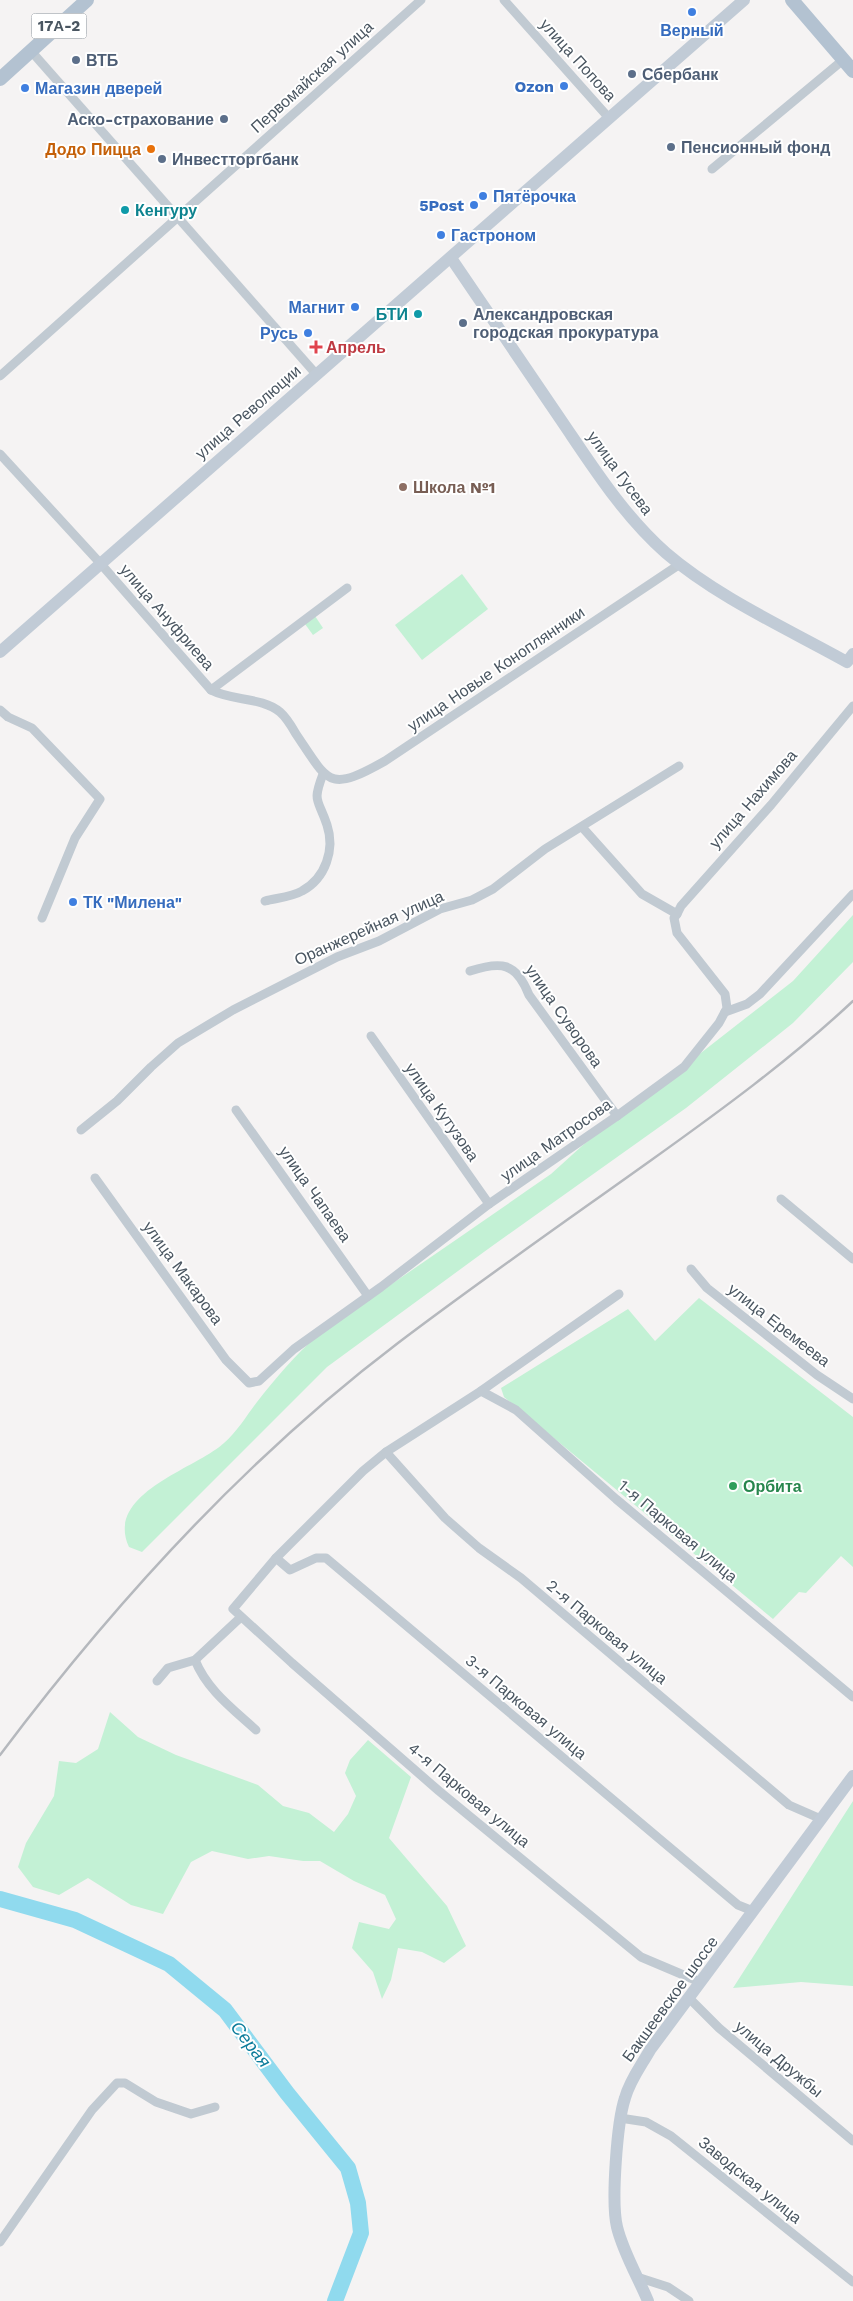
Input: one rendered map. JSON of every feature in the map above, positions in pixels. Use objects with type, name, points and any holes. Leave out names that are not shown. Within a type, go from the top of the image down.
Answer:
[{"type":"main road","name":"17А-2","points":[[0,79],[87,0]]},
{"type":"main road","name":"улица Революции","points":[[0,652],[744,0]]},
{"type":"main road","points":[[792,0],[853,71]]},
{"type":"main road","name":"улица Гусева","points":[[451,258],[620,505],[640,528],[680,564],[708,585],[851,660]]},
{"type":"main road","name":"Бакшеевское шоссе","points":[[648,2301],[617,2229],[614,2213],[620,2118],[632,2079],[700,1982],[853,1776]]},
{"type":"street","name":"Первомайская улица","points":[[0,376],[421,0]]},
{"type":"street","name":"улица Попова","points":[[504,0],[610,118]]},
{"type":"street","points":[[31,52],[316,374]]},
{"type":"street","points":[[712,169],[844,60]]},
{"type":"street","name":"улица Ануфриева","points":[[0,454],[100,563],[212,690],[222,696],[268,706],[280,712],[323,774]]},
{"type":"street","name":"улица Новые Коноплянники","points":[[323,774],[336,780],[356,778],[385,761],[680,564]]},
{"type":"street","points":[[212,690],[347,588]]},
{"type":"street","name":"улица Нахимова","points":[[677,914],[681,906],[771,805],[853,706]]},
{"type":"street","points":[[0,710],[8,717],[32,728],[100,799],[75,838],[42,918]]},
{"type":"street","name":"Оранжерейная улица","points":[[81,1130],[117,1101],[178,1043],[233,1010],[337,957],[380,941],[440,909],[472,900],[493,889],[546,849],[679,766]]},
{"type":"street","points":[[265,901],[301,892],[313,883],[326,866],[331,843],[327,824],[316,801],[316,794],[323,774]]},
{"type":"street","points":[[582,827],[642,894],[677,914],[674,918],[677,933],[725,994],[727,1008],[725,1012]]},
{"type":"street","points":[[725,1012],[747,1004],[760,994],[853,894]]},
{"type":"street","name":"улица Суворова","points":[[470,971],[490,965],[506,965],[517,972],[529,995],[617,1116]]},
{"type":"street","name":"улица Матросова","points":[[249,1383],[259,1381],[294,1349],[368,1296],[489,1204],[617,1116],[684,1067],[719,1023],[725,1012]]},
{"type":"street","name":"улица Кутузова","points":[[371,1036],[489,1204]]},
{"type":"street","name":"улица Чапаева","points":[[236,1110],[368,1296]]},
{"type":"street","name":"улица Макарова","points":[[96,1178],[226,1360],[249,1383]]},
{"type":"street","points":[[781,1199],[853,1259]]},
{"type":"street","name":"улица Еремеева","points":[[691,1269],[707,1288],[816,1375],[853,1399]]},
{"type":"street","points":[[276,1558],[363,1471],[386,1452],[481,1391],[619,1294]]},
{"type":"street","name":"1-я Парковая улица","points":[[481,1391],[516,1410],[616,1498],[853,1697]]},
{"type":"street","name":"2-я Парковая улица","points":[[386,1452],[446,1518],[479,1548],[521,1578],[789,1805],[821,1819]]},
{"type":"street","name":"4-я Парковая улица","points":[[276,1558],[233,1609],[439,1791],[641,1957],[700,1982]]},
{"type":"street","name":"3-я Парковая улица","points":[[276,1558],[290,1570],[316,1558],[326,1558],[738,1905],[753,1911]]},
{"type":"street","points":[[157,1681],[168,1668],[195,1660],[241,1617]]},
{"type":"street","points":[[195,1660],[201,1674],[220,1698],[256,1730]]},
{"type":"street","name":"улица Дружбы","points":[[689,1998],[719,2028],[853,2141]]},
{"type":"street","points":[[0,2242],[92,2110],[117,2083],[125,2083],[156,2102],[191,2114],[215,2107]]},
{"type":"street","name":"Заводская улица","points":[[620,2118],[646,2122],[671,2136],[853,2282]]},
{"type":"street","points":[[637,2277],[668,2287],[689,2301]]},
{"type":"green space","points":[[462,574],[488,609],[422,660],[395,625]]},
{"type":"green space","points":[[315,616],[323,628],[313,635],[305,624]]},
{"type":"green space","points":[[853,915],[853,962],[793,1023],[686,1108],[327,1367],[142,1552],[129,1547],[125,1528],[129,1512],[141,1497],[175,1473],[211,1453],[229,1439],[278,1376],[318,1335],[345,1314],[551,1174],[583,1145],[793,981]]},
{"type":"green space","name":"Орбита","points":[[699,1298],[853,1417],[853,1567],[841,1556],[806,1593],[799,1592],[773,1619],[504,1397],[501,1388],[628,1309],[655,1341]]},
{"type":"green space","points":[[110,1712],[138,1737],[176,1755],[258,1785],[283,1806],[309,1813],[334,1832],[348,1814],[356,1796],[345,1773],[350,1760],[368,1740],[411,1777],[389,1838],[447,1906],[466,1946],[444,1963],[422,1952],[398,1948],[391,1980],[382,1999],[373,1972],[352,1948],[359,1922],[389,1929],[396,1919],[385,1895],[354,1881],[320,1861],[303,1861],[269,1856],[248,1859],[212,1851],[191,1862],[163,1914],[131,1905],[88,1878],[59,1895],[33,1887],[18,1867],[26,1843],[54,1796],[59,1761],[76,1763],[98,1749]]},
{"type":"green space","points":[[853,1801],[853,1986],[801,1982],[733,1988]]},
{"type":"waterway","name":"Серая","points":[[0,1899],[75,1920],[169,1964],[225,2010],[287,2093],[348,2168],[358,2203],[361,2233],[335,2301]]},
{"type":"railway","points":[[0,1755],[89,1642],[136,1588],[235,1484],[287,1435],[398,1343],[728,1104],[805,1044],[853,1001]]},
{"type":"place","name":"Верный","points":[[692,12]]},
{"type":"place","name":"ВТБ","points":[[76,60]]},
{"type":"place","name":"Сбербанк","points":[[632,74]]},
{"type":"place","name":"Ozon","points":[[564,86]]},
{"type":"place","name":"Магазин дверей","points":[[25,88]]},
{"type":"place","name":"Аско-страхование","points":[[224,119]]},
{"type":"place","name":"Пенсионный фонд","points":[[671,147]]},
{"type":"place","name":"Додо Пицца","points":[[151,149]]},
{"type":"place","name":"Инвестторгбанк","points":[[162,159]]},
{"type":"place","name":"Пятёрочка","points":[[483,196]]},
{"type":"place","name":"5Post","points":[[474,205]]},
{"type":"place","name":"Кенгуру","points":[[125,210]]},
{"type":"place","name":"Гастроном","points":[[441,235]]},
{"type":"place","name":"Магнит","points":[[355,307]]},
{"type":"place","name":"БТИ","points":[[418,314]]},
{"type":"place","name":"Александровская городская прокуратура","points":[[463,323]]},
{"type":"place","name":"Русь","points":[[308,333]]},
{"type":"place","name":"Апрель","points":[[316,347]]},
{"type":"place","name":"Школа №1","points":[[403,487]]},
{"type":"place","name":"ТК \"Милена\"","points":[[73,902]]},
{"type":"place","name":"Орбита","points":[[733,1486]]}]
